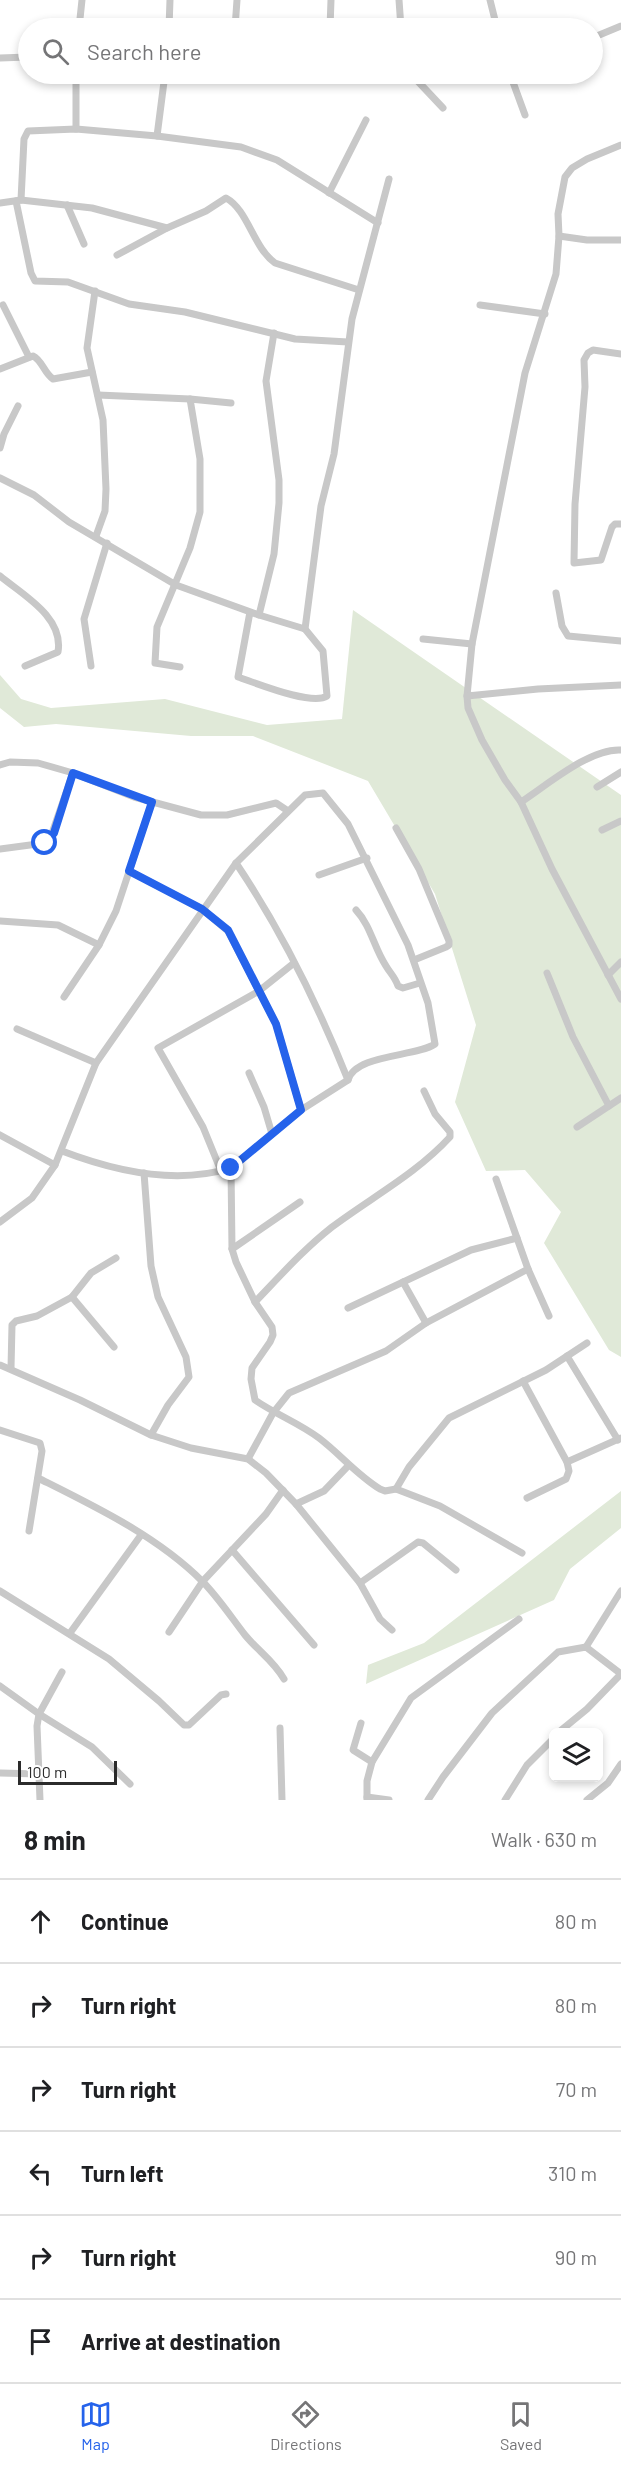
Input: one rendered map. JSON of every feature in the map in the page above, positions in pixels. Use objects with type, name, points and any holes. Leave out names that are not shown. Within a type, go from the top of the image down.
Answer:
[{"type":"street","points":[[80,18],[81,0]]},
{"type":"street","points":[[169,18],[170,0]]},
{"type":"street","points":[[236,18],[237,0]]},
{"type":"street","points":[[330,18],[331,0]]},
{"type":"street","points":[[399,0],[400,18]]},
{"type":"street","points":[[490,0],[494,18]]},
{"type":"street","points":[[603,33],[621,26]]},
{"type":"street","points":[[0,58],[18,57]]},
{"type":"street","points":[[76,84],[76,129]]},
{"type":"street","points":[[157,136],[164,84]]},
{"type":"street","points":[[420,84],[443,108]]},
{"type":"street","points":[[514,84],[525,115]]},
{"type":"street","points":[[328,193],[366,120]]},
{"type":"street","points":[[348,342],[295,339],[185,312],[129,304],[68,282],[35,281],[31,273],[19,201],[24,139],[28,131],[76,129],[157,136],[258,151],[277,160],[378,223]]},
{"type":"street","points":[[621,145],[587,159],[572,168],[564,177],[558,214],[556,274],[525,373],[472,644],[467,696],[471,715],[482,740],[505,780],[521,802],[552,869],[621,999]]},
{"type":"street","points":[[305,628],[323,496],[338,430],[348,342],[359,290],[389,179]]},
{"type":"street","points":[[117,255],[167,228],[206,211],[226,198],[238,210],[268,258],[359,290]]},
{"type":"street","points":[[0,203],[19,201],[92,208],[167,228]]},
{"type":"street","points":[[67,205],[84,244]]},
{"type":"street","points":[[559,236],[587,240],[621,240]]},
{"type":"street","points":[[95,291],[87,348],[98,395],[104,437],[106,489],[105,511],[96,536]]},
{"type":"street","points":[[3,305],[29,357]]},
{"type":"street","points":[[480,305],[545,314]]},
{"type":"street","points":[[259,615],[274,554],[279,503],[279,480],[266,381],[274,333]]},
{"type":"street","points":[[621,354],[593,350],[584,360],[584,396],[575,504],[574,563],[602,561],[612,527],[615,524],[621,524]]},
{"type":"street","points":[[0,369],[29,357],[37,358],[48,376],[53,379],[92,372]]},
{"type":"street","points":[[98,395],[231,403]]},
{"type":"street","points":[[180,667],[154,663],[157,627],[197,529],[200,512],[200,459],[190,399]]},
{"type":"street","points":[[0,448],[4,434],[18,406]]},
{"type":"street","points":[[0,478],[34,495],[69,522],[176,585],[259,615],[305,628],[323,651],[327,696],[319,700],[274,690],[238,677],[250,612]]},
{"type":"street","points":[[91,666],[84,619],[107,543]]},
{"type":"street","points":[[0,576],[48,615],[57,638],[58,652],[25,666]]},
{"type":"street","points":[[556,592],[562,626],[568,636],[621,641]]},
{"type":"street","points":[[423,639],[472,644]]},
{"type":"street","points":[[467,696],[526,689],[621,685]]},
{"type":"street","points":[[521,802],[595,755],[621,750]]},
{"type":"street","points":[[0,765],[10,762],[38,764],[73,773],[152,802],[210,816],[227,815],[276,804],[288,811]]},
{"type":"street","points":[[597,787],[621,772]]},
{"type":"street","points":[[0,849],[45,843],[50,839],[73,773]]},
{"type":"street","points":[[0,1222],[32,1198],[55,1164],[96,1063],[202,909],[237,863],[288,811],[305,795],[323,793],[348,824],[367,858],[414,960],[428,1003],[435,1044],[427,1049],[397,1054],[357,1068],[348,1080],[301,1110],[231,1168],[221,1171],[181,1175],[144,1173],[103,1166],[62,1151]]},
{"type":"street","points":[[64,997],[99,945],[116,911],[152,802]]},
{"type":"street","points":[[602,830],[621,821]]},
{"type":"street","points":[[396,828],[419,869],[449,941],[446,947],[414,960]]},
{"type":"street","points":[[319,875],[367,858]]},
{"type":"street","points":[[237,863],[323,1017],[348,1080]]},
{"type":"street","points":[[129,871],[202,909],[228,930],[280,1037],[301,1110]]},
{"type":"street","points":[[356,910],[364,918],[386,966],[396,977],[399,986],[403,988],[420,983]]},
{"type":"street","points":[[0,921],[58,925],[99,945]]},
{"type":"street","points":[[608,975],[621,962]]},
{"type":"street","points":[[221,1171],[203,1127],[158,1048],[259,991],[294,963]]},
{"type":"street","points":[[547,973],[573,1037],[609,1106]]},
{"type":"street","points":[[17,1029],[96,1063]]},
{"type":"street","points":[[249,1073],[264,1107],[272,1134]]},
{"type":"street","points":[[255,1302],[293,1261],[331,1228],[413,1172],[450,1137],[450,1132],[432,1110],[424,1091]]},
{"type":"street","points":[[577,1127],[621,1098]]},
{"type":"street","points":[[0,1135],[55,1164]]},
{"type":"street","points":[[231,1168],[232,1249],[255,1302],[272,1327],[273,1335],[252,1368],[251,1379],[255,1400],[273,1413],[318,1437],[348,1466],[380,1489],[386,1491],[396,1489],[440,1506],[522,1553]]},
{"type":"street","points":[[144,1173],[152,1266],[158,1297],[186,1357],[189,1377],[168,1405],[152,1435]]},
{"type":"street","points":[[496,1179],[528,1269],[549,1316]]},
{"type":"street","points":[[232,1249],[300,1202]]},
{"type":"street","points":[[348,1308],[471,1250],[517,1238]]},
{"type":"street","points":[[11,1368],[12,1324],[37,1316],[72,1297],[91,1273],[116,1258]]},
{"type":"street","points":[[248,1459],[273,1413],[289,1393],[386,1352],[426,1323],[528,1269]]},
{"type":"street","points":[[403,1282],[426,1323]]},
{"type":"street","points":[[72,1297],[114,1347]]},
{"type":"street","points":[[396,1489],[428,1442],[449,1418],[487,1397],[523,1382],[587,1343]]},
{"type":"street","points":[[567,1356],[620,1439],[567,1462]]},
{"type":"street","points":[[0,1365],[11,1368],[152,1435],[190,1448],[248,1459],[296,1504],[360,1583],[380,1619],[392,1630]]},
{"type":"street","points":[[523,1382],[567,1462],[569,1471],[566,1479],[527,1498]]},
{"type":"street","points":[[0,1430],[40,1443],[42,1451],[29,1531]]},
{"type":"street","points":[[296,1504],[324,1491],[348,1466]]},
{"type":"street","points":[[38,1478],[88,1503],[141,1534],[177,1559],[203,1581],[247,1638],[271,1659],[284,1679]]},
{"type":"street","points":[[169,1632],[203,1581],[266,1514],[283,1490]]},
{"type":"street","points":[[70,1633],[141,1534]]},
{"type":"street","points":[[360,1583],[418,1542],[423,1542],[456,1570]]},
{"type":"street","points":[[232,1550],[314,1645]]},
{"type":"street","points":[[0,1591],[109,1659],[184,1725],[189,1725],[226,1694]]},
{"type":"street","points":[[586,1647],[621,1591]]},
{"type":"street","points":[[389,1800],[367,1798],[367,1781],[372,1762],[411,1698],[473,1650],[519,1619]]},
{"type":"street","points":[[429,1800],[443,1777],[492,1713],[558,1652],[586,1647],[621,1674],[587,1709],[564,1728]]},
{"type":"street","points":[[40,1800],[39,1714],[62,1672]]},
{"type":"street","points":[[0,1686],[92,1747],[130,1784]]},
{"type":"street","points":[[361,1723],[353,1749],[372,1762]]},
{"type":"street","points":[[280,1728],[282,1800]]},
{"type":"street","points":[[505,1800],[527,1765],[549,1743]]},
{"type":"street","points":[[587,1800],[608,1783],[621,1764]]},
{"type":"street","points":[[0,1773],[39,1774]]},
{"type":"green space","points":[[353,610],[621,795],[621,1357],[609,1350],[544,1243],[561,1212],[525,1170],[486,1171],[455,1102],[476,1025],[435,894],[368,781],[253,736],[191,736],[56,724],[24,727],[0,708],[0,675],[21,699],[51,708],[165,699],[267,725],[342,719]]},
{"type":"green space","points":[[621,1491],[621,1528],[570,1569],[554,1600],[366,1684],[368,1665],[424,1643]]},
{"type":"route","points":[[45,843],[57,826],[73,773],[152,802],[129,871],[202,909],[228,930],[276,1024],[301,1110],[231,1168]]}]
